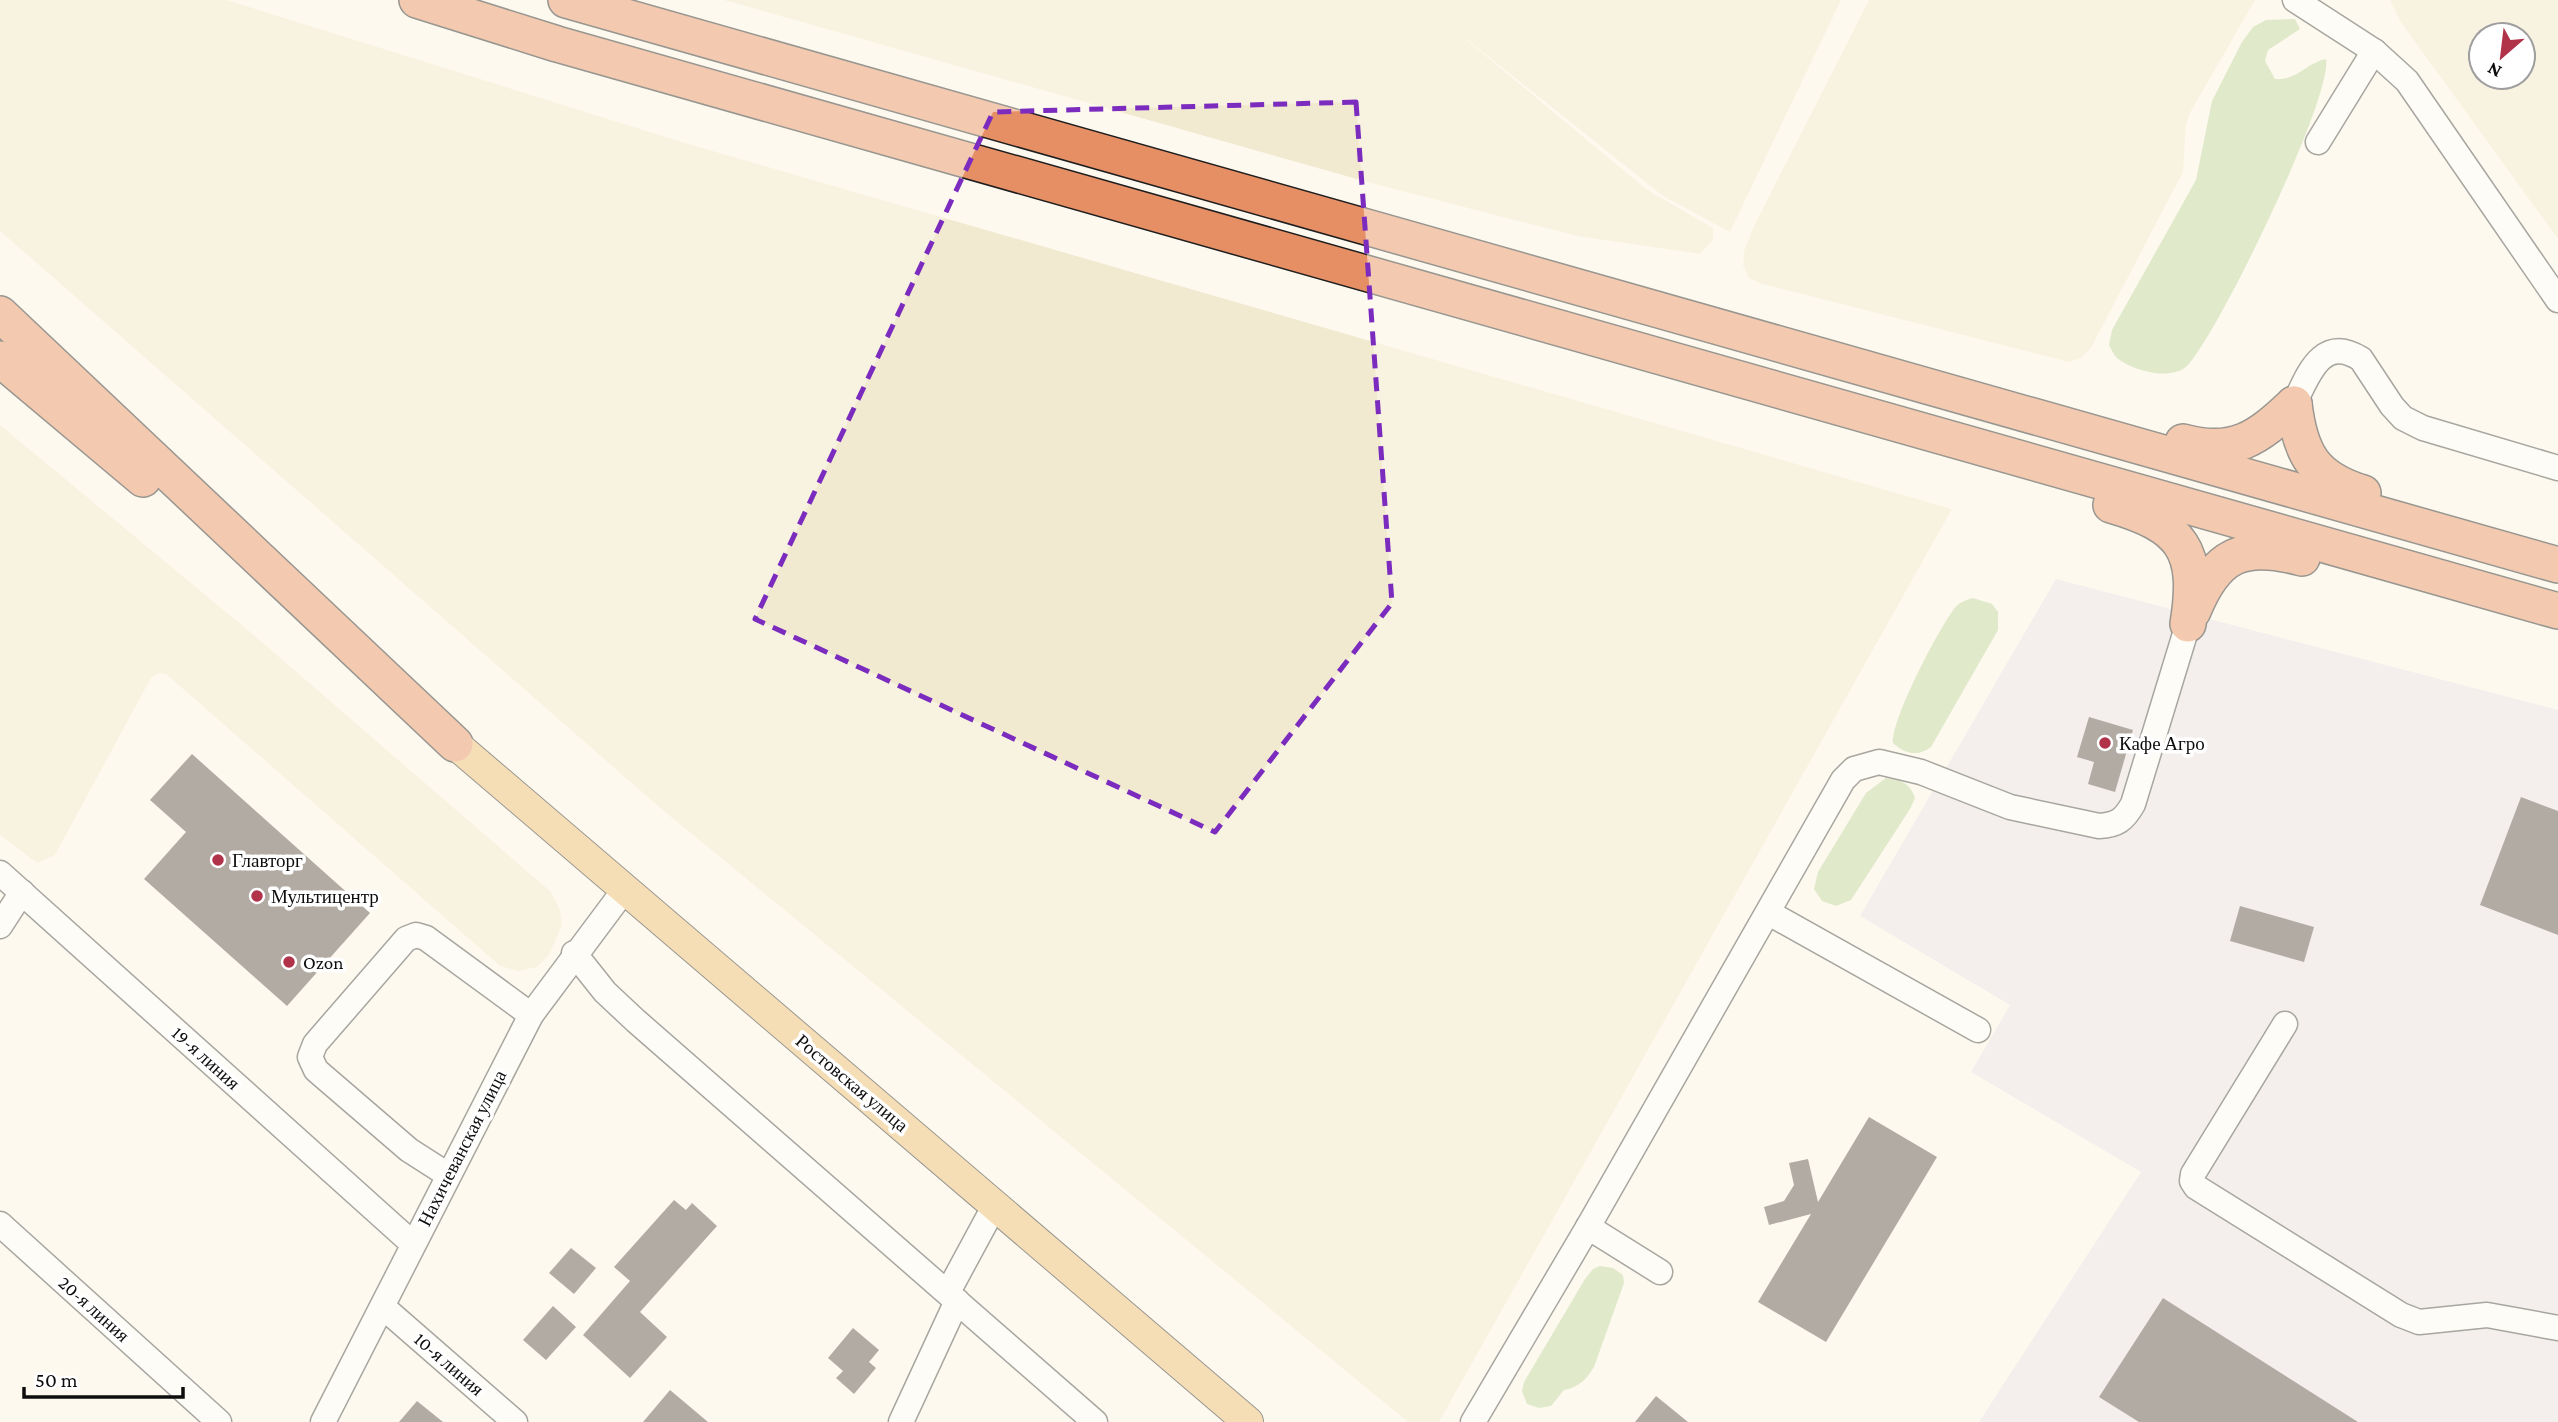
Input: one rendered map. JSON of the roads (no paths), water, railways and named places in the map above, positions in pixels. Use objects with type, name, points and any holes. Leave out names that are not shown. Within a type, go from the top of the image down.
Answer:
[{"type":"highway","points":[[417,0],[557,44],[2558,611]]},
{"type":"highway","points":[[566,0],[2558,565]]},
{"type":"highway","points":[[1539,276],[1796,329],[2210,447],[2229,447],[2245,442],[2262,432],[2294,404],[2304,450],[2312,463],[2335,483],[2558,548]]},
{"type":"highway","points":[[0,314],[455,744]]},
{"type":"highway","points":[[1599,340],[1822,423],[2139,513],[2173,533],[2189,558],[2193,587],[2188,624]]},
{"type":"highway","points":[[0,359],[455,744]]},
{"type":"highway","points":[[2188,624],[2202,589],[2222,563],[2245,551],[2281,552],[2558,630]]},
{"type":"main road","name":"Ростовская улица","points":[[455,744],[1248,1422]]},
{"type":"street","points":[[2295,0],[2374,51],[2407,81],[2437,120],[2558,300]]},
{"type":"street","points":[[2318,142],[2374,51]]},
{"type":"street","points":[[2294,404],[2316,360],[2323,355],[2351,353],[2361,359],[2403,418],[2423,428],[2558,468]]},
{"type":"street","points":[[1473,1422],[1769,913],[1843,780],[1866,764],[1879,761],[1921,772],[2010,807],[2099,826],[2114,825],[2126,817],[2133,804],[2188,624]]},
{"type":"street","name":"19-я линия","points":[[0,873],[413,1244]]},
{"type":"street","name":"Нахичеванская улица","points":[[323,1422],[531,1015],[574,953],[625,889]]},
{"type":"street","points":[[0,926],[22,892]]},
{"type":"street","points":[[1769,913],[1978,1030]]},
{"type":"street","points":[[448,1175],[409,1150],[316,1070],[310,1057],[315,1044],[406,939],[416,935],[426,938],[531,1015]]},
{"type":"street","points":[[574,953],[605,992],[636,1021],[1095,1422]]},
{"type":"street","points":[[2285,1024],[2193,1174],[2192,1181],[2196,1187],[2401,1315],[2419,1322],[2487,1315],[2558,1328]]},
{"type":"street","points":[[901,1422],[995,1205]]},
{"type":"street","name":"20-я линия","points":[[0,1224],[219,1422]]},
{"type":"street","points":[[1588,1227],[1660,1272]]},
{"type":"street","name":"10-я линия","points":[[383,1307],[515,1422]]},
{"type":"place","name":"Кафе Агро","points":[[2105,743]]},
{"type":"place","name":"Главторг","points":[[218,860]]},
{"type":"place","name":"Мультицентр","points":[[257,896]]},
{"type":"place","name":"Ozon","points":[[289,962]]}]
